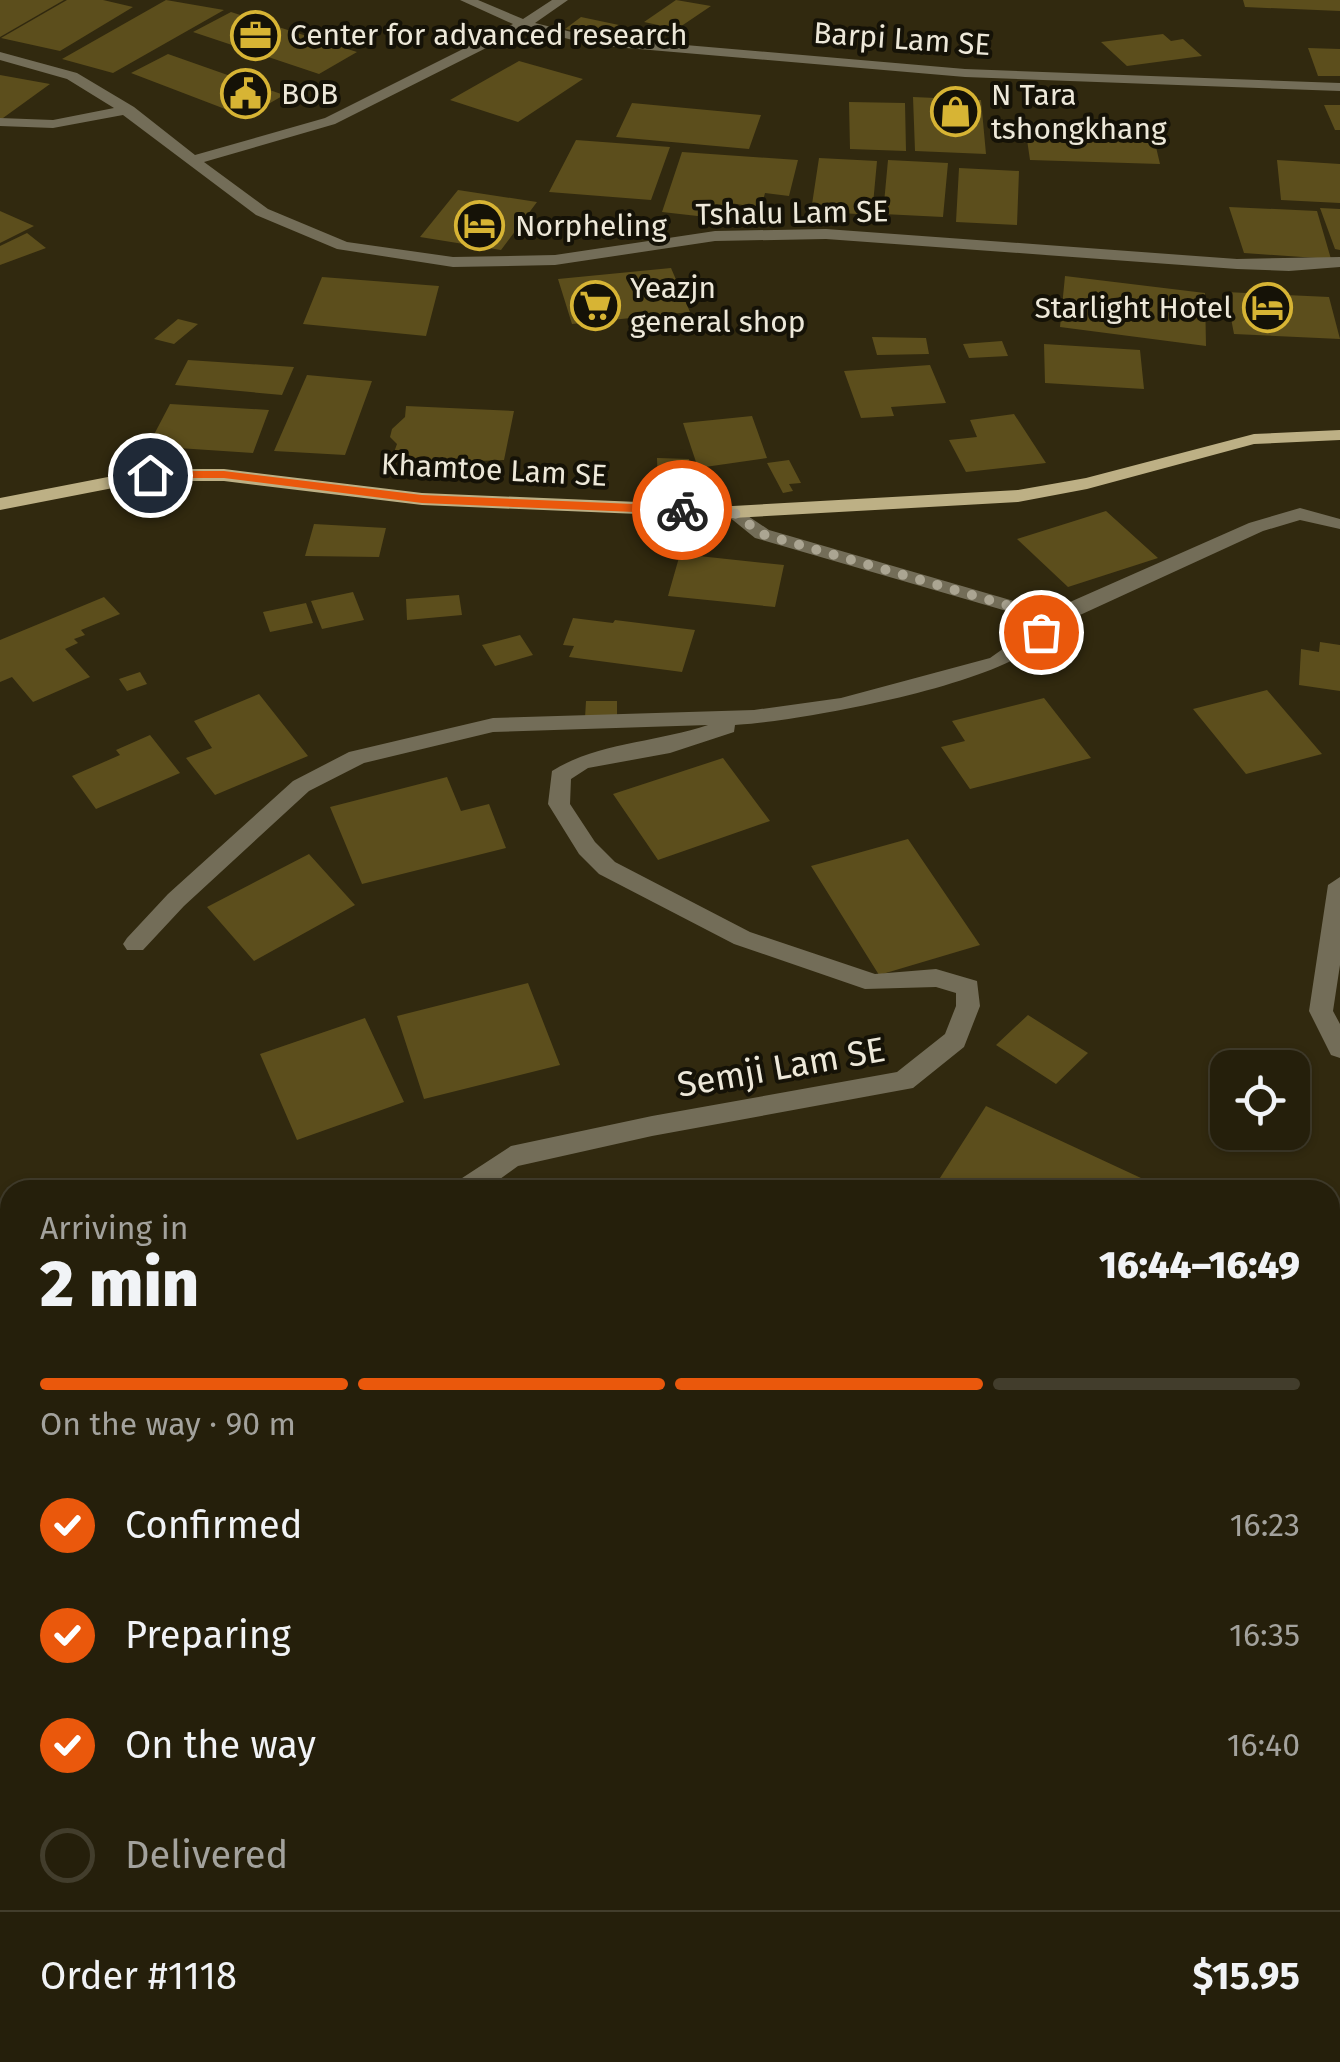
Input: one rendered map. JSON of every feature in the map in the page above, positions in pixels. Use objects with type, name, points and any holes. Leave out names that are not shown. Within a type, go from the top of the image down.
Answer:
[{"type":"main road","name":"Khamtoe Lam SE","points":[[0,504],[150,475],[224,475],[422,499],[733,512],[1018,496],[1087,483],[1254,439],[1340,435]]},
{"type":"street","name":"Barpi Lam SE","points":[[467,0],[524,24],[592,41],[860,65],[1205,85],[1340,87]]},
{"type":"street","points":[[190,162],[330,121],[524,24],[561,0]]},
{"type":"street","name":"Tshalu Lam SE","points":[[0,56],[72,76],[130,110],[190,162],[262,212],[344,246],[454,262],[555,260],[715,236],[826,234],[1237,264],[1289,266],[1340,262]]},
{"type":"street","points":[[0,122],[53,124],[130,110]]},
{"type":"street","points":[[733,512],[762,534],[1017,608],[1043,620],[1074,611],[1256,527],[1300,514],[1336,524]]},
{"type":"street","name":"Semji Lam SE","points":[[135,944],[176,900],[301,786],[357,757],[493,725],[754,717],[841,706],[997,663],[1041,632],[1043,620]]},
{"type":"street","name":"Semji Lam SE","points":[[479,1180],[511,1157],[652,1126],[904,1081],[955,1040],[968,1006],[968,988],[936,978],[874,983],[742,938],[607,868],[587,848],[559,804],[560,776],[582,762],[670,746],[754,717]]},
{"type":"street","points":[[1340,885],[1321,1011],[1340,1048]]},
{"type":"building","points":[[0,0],[64,0],[0,37]]},
{"type":"building","points":[[67,0],[103,0],[133,7],[60,51],[1,38]]},
{"type":"building","points":[[166,0],[224,10],[113,73],[62,59]]},
{"type":"building","points":[[676,0],[711,6],[677,29],[644,22]]},
{"type":"building","points":[[1243,0],[1340,0],[1340,11],[1245,7]]},
{"type":"building","points":[[231,12],[357,52],[319,74],[193,32]]},
{"type":"building","points":[[581,17],[619,25],[605,37],[565,29]]},
{"type":"building","points":[[1163,34],[1171,41],[1183,39],[1202,56],[1127,66],[1101,42]]},
{"type":"building","points":[[1308,48],[1340,49],[1340,76],[1318,76]]},
{"type":"building","points":[[168,54],[284,95],[246,117],[131,73]]},
{"type":"building","points":[[519,61],[583,79],[518,122],[450,100]]},
{"type":"building","points":[[0,75],[50,84],[0,118]]},
{"type":"building","points":[[913,97],[981,100],[986,154],[915,151]]},
{"type":"building","points":[[849,102],[905,103],[906,151],[850,149]]},
{"type":"building","points":[[632,103],[761,115],[749,149],[616,137]]},
{"type":"building","points":[[1324,105],[1340,105],[1340,130],[1335,130]]},
{"type":"building","points":[[1025,126],[1152,130],[1160,164],[1030,160]]},
{"type":"building","points":[[576,140],[670,147],[651,200],[549,192]]},
{"type":"building","points":[[682,152],[798,160],[789,196],[765,193],[761,208],[730,203],[724,219],[662,212]]},
{"type":"building","points":[[819,158],[877,161],[872,215],[811,211]]},
{"type":"building","points":[[888,160],[948,163],[943,217],[883,214]]},
{"type":"building","points":[[1277,160],[1340,164],[1340,203],[1281,200]]},
{"type":"building","points":[[959,168],[1019,171],[1017,225],[956,222]]},
{"type":"building","points":[[458,190],[537,202],[501,250],[420,237]]},
{"type":"building","points":[[1229,207],[1317,211],[1331,259],[1244,253]]},
{"type":"building","points":[[1320,208],[1340,209],[1340,250],[1335,249]]},
{"type":"building","points":[[0,211],[34,226],[0,243]]},
{"type":"building","points":[[27,233],[46,248],[0,265],[0,246]]},
{"type":"building","points":[[671,268],[690,312],[572,324],[558,279]]},
{"type":"building","points":[[1065,276],[1205,293],[1206,346],[1060,327]]},
{"type":"building","points":[[322,277],[439,286],[426,336],[303,324]]},
{"type":"building","points":[[1226,292],[1329,297],[1340,339],[1234,334]]},
{"type":"building","points":[[178,319],[198,324],[174,344],[154,339]]},
{"type":"building","points":[[872,337],[926,338],[929,354],[877,355]]},
{"type":"building","points":[[1002,341],[1008,356],[969,358],[963,344]]},
{"type":"building","points":[[1044,344],[1140,350],[1144,389],[1045,383]]},
{"type":"building","points":[[188,360],[294,367],[282,395],[175,385]]},
{"type":"building","points":[[930,365],[946,403],[891,407],[894,416],[861,418],[844,371]]},
{"type":"building","points":[[307,375],[372,381],[345,455],[274,451]]},
{"type":"building","points":[[170,404],[269,410],[253,453],[148,446]]},
{"type":"building","points":[[406,406],[514,411],[504,460],[407,464],[393,455],[397,444],[390,437],[392,429],[405,417]]},
{"type":"building","points":[[1014,414],[1046,463],[966,472],[949,440],[977,437],[970,420]]},
{"type":"building","points":[[752,416],[767,458],[698,468],[683,423]]},
{"type":"building","points":[[657,458],[689,459],[694,488],[658,487]]},
{"type":"building","points":[[789,460],[801,483],[789,484],[793,491],[783,493],[767,463]]},
{"type":"building","points":[[1106,511],[1158,558],[1068,587],[1017,539]]},
{"type":"building","points":[[314,524],[386,528],[379,557],[305,556]]},
{"type":"building","points":[[680,554],[784,565],[775,607],[668,596]]},
{"type":"building","points":[[353,592],[364,620],[322,629],[311,601]]},
{"type":"building","points":[[459,595],[462,615],[407,620],[406,599]]},
{"type":"building","points":[[104,597],[120,614],[81,630],[85,635],[74,639],[78,643],[65,649],[90,677],[33,702],[12,677],[0,682],[0,640]]},
{"type":"building","points":[[306,603],[313,623],[270,632],[263,612]]},
{"type":"building","points":[[573,618],[695,630],[682,672],[569,657],[574,646],[563,645]]},
{"type":"building","points":[[520,635],[533,655],[495,666],[482,645]]},
{"type":"building","points":[[1320,642],[1340,645],[1340,691],[1299,685],[1301,649],[1319,652]]},
{"type":"building","points":[[140,672],[147,684],[127,691],[119,679]]},
{"type":"building","points":[[1267,690],[1322,754],[1246,774],[1193,709]]},
{"type":"building","points":[[259,694],[308,756],[215,795],[186,758],[212,748],[194,721]]},
{"type":"building","points":[[1044,698],[1091,758],[970,789],[941,747],[965,741],[952,721]]},
{"type":"building","points":[[586,701],[617,701],[617,718],[585,718]]},
{"type":"building","points":[[150,735],[180,773],[96,809],[72,776],[120,755],[116,750]]},
{"type":"building","points":[[723,758],[770,821],[658,860],[613,794]]},
{"type":"building","points":[[447,777],[461,811],[489,804],[506,848],[362,884],[330,807]]},
{"type":"building","points":[[908,839],[980,945],[879,975],[811,866]]},
{"type":"building","points":[[309,854],[355,905],[254,961],[207,907]]},
{"type":"building","points":[[528,983],[560,1065],[424,1099],[397,1016]]},
{"type":"building","points":[[1028,1015],[1088,1053],[1056,1084],[996,1045]]},
{"type":"building","points":[[365,1018],[404,1102],[297,1140],[260,1054]]},
{"type":"building","points":[[986,1106],[1141,1178],[1140,1180],[939,1180]]},
{"type":"way so far","points":[[682,510],[733,512],[762,534],[1017,608],[1043,620],[1041,632]]},
{"type":"place","name":"Center for advanced research","points":[[255,35]]},
{"type":"place","name":"BOB","points":[[246,94]]},
{"type":"place","name":"N Tara tshongkhang","points":[[956,112]]},
{"type":"place","name":"Norpheling","points":[[480,226]]},
{"type":"place","name":"Yeazjn general shop","points":[[595,305]]},
{"type":"place","name":"Starlight Hotel","points":[[1267,308]]},
{"type":"route","points":[[150,475],[224,475],[422,499],[682,510]]}]
